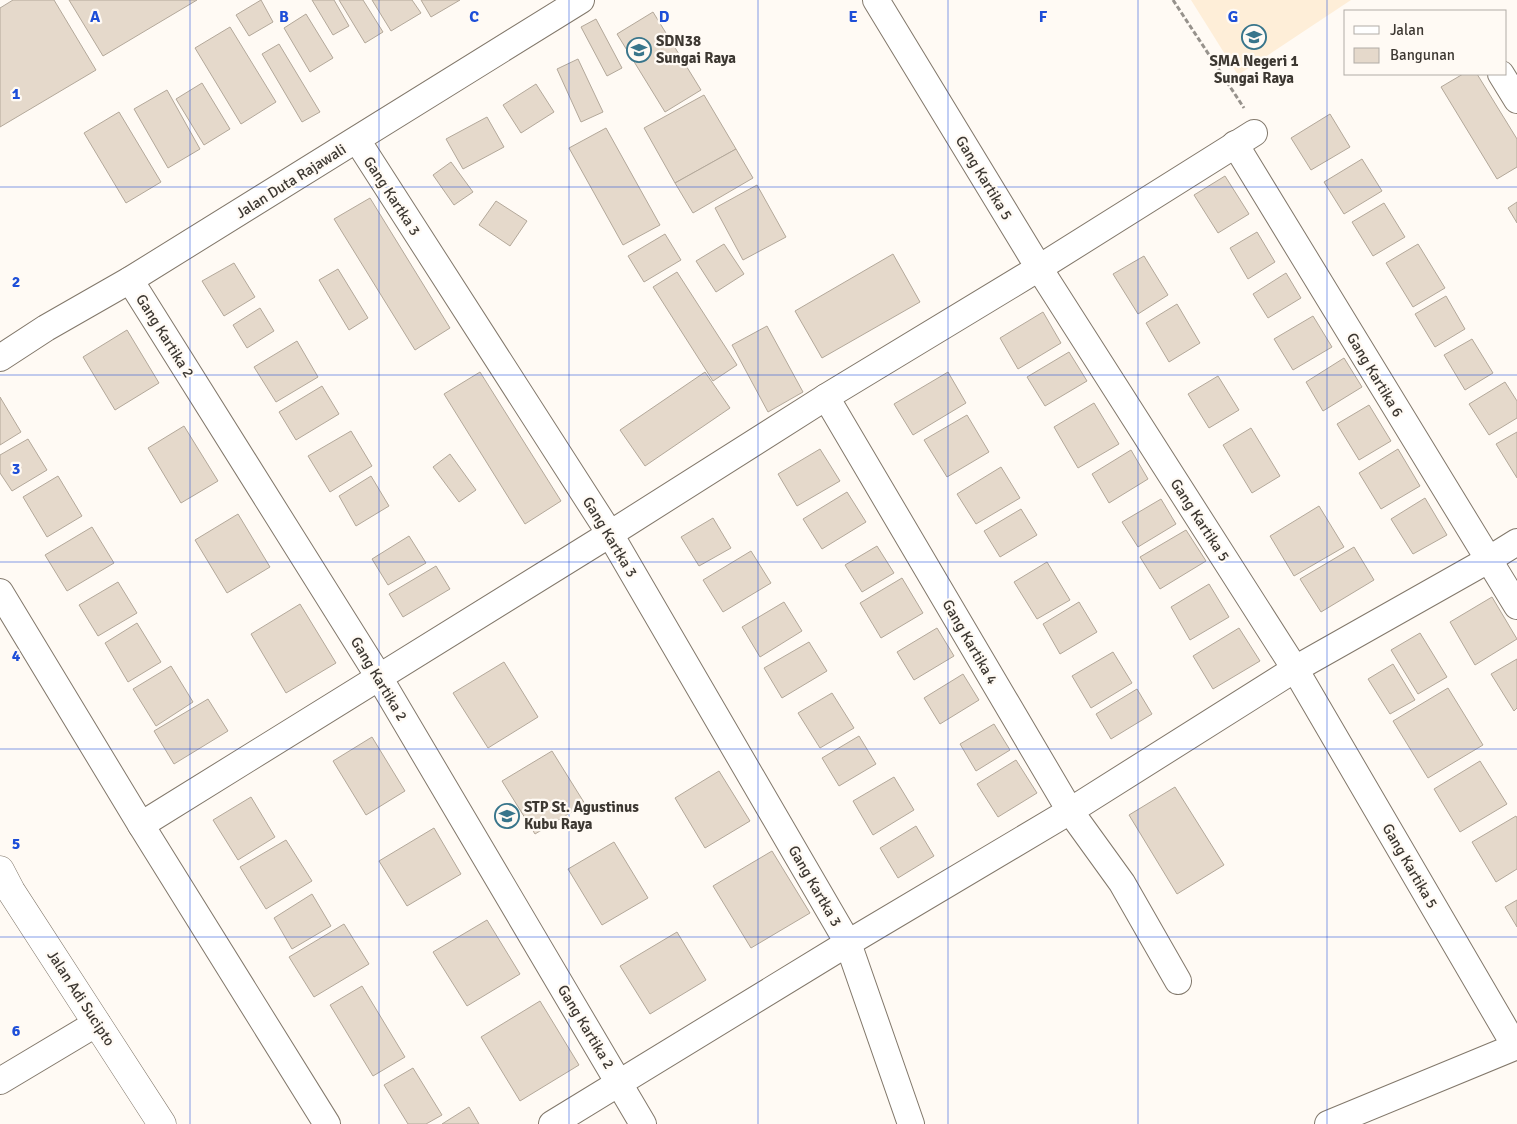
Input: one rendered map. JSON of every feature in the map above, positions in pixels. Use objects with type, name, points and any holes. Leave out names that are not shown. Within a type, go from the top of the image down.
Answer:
[{"type":"main road","name":"Jalan Adi Sucipto","points":[[4,886],[97,1023],[162,1124]]},
{"type":"street","name":"Jalan Duta Rajawali","points":[[0,358],[46,328],[130,280],[581,0]]},
{"type":"street","name":"Gang Kartika 5","points":[[876,0],[1039,268],[1295,669],[1516,1046]]},
{"type":"street","points":[[1502,75],[1517,100]]},
{"type":"street","points":[[142,825],[610,534],[826,397],[1039,268],[1244,138]]},
{"type":"street","name":"Gang Kartika 6","points":[[1244,138],[1488,560],[1517,606]]},
{"type":"street","name":"Gang Kartka 3","points":[[356,140],[610,534],[848,943],[912,1124]]},
{"type":"street","name":"Gang Kartika 2","points":[[130,280],[379,678],[643,1124]]},
{"type":"street","name":"Gang Kartika 4","points":[[826,397],[1070,811],[1122,883],[1178,981]]},
{"type":"street","points":[[552,1124],[848,943],[1070,811],[1295,669],[1517,542]]},
{"type":"street","points":[[0,592],[327,1124]]},
{"type":"street","points":[[0,1081],[97,1023]]},
{"type":"street","points":[[1328,1124],[1516,1046]]},
{"type":"path","points":[[1173,0],[1254,125],[1244,138]]},
{"type":"shaded area","name":"SMA Negeri 1 Sungai Raya","points":[[1191,0],[1351,0],[1238,75]]},
{"type":"building","points":[[13,0],[54,0],[96,70],[0,127],[0,8]]},
{"type":"building","points":[[69,0],[197,0],[103,56]]},
{"type":"building","points":[[261,0],[273,22],[249,36],[236,15]]},
{"type":"building","points":[[312,0],[334,0],[349,26],[333,35]]},
{"type":"building","points":[[339,0],[363,0],[383,32],[365,43]]},
{"type":"building","points":[[372,0],[412,0],[421,13],[391,31]]},
{"type":"building","points":[[421,0],[460,0],[431,17]]},
{"type":"building","points":[[653,12],[701,90],[665,112],[617,34]]},
{"type":"building","points":[[306,14],[333,58],[310,72],[284,28]]},
{"type":"building","points":[[596,19],[622,68],[607,76],[581,27]]},
{"type":"building","points":[[230,27],[276,102],[241,124],[195,48]]},
{"type":"building","points":[[279,44],[320,112],[302,122],[262,54]]},
{"type":"building","points":[[578,59],[603,112],[581,122],[557,69]]},
{"type":"building","points":[[1461,75],[1478,75],[1517,139],[1517,167],[1497,179],[1441,87]]},
{"type":"building","points":[[202,83],[230,129],[204,145],[176,99]]},
{"type":"building","points":[[536,84],[554,112],[521,133],[503,105]]},
{"type":"building","points":[[167,90],[200,149],[168,168],[134,109]]},
{"type":"building","points":[[704,95],[736,149],[675,183],[644,128]]},
{"type":"building","points":[[119,112],[161,182],[126,203],[84,133]]},
{"type":"building","points":[[1330,114],[1350,147],[1311,170],[1291,138]]},
{"type":"building","points":[[487,117],[504,147],[463,169],[446,139]]},
{"type":"building","points":[[606,128],[660,225],[623,245],[569,148]]},
{"type":"building","points":[[736,149],[753,178],[693,213],[675,183]]},
{"type":"building","points":[[1362,159],[1382,191],[1344,214],[1324,182]]},
{"type":"building","points":[[451,162],[473,192],[454,205],[433,175]]},
{"type":"building","points":[[1225,176],[1249,214],[1218,233],[1194,195]]},
{"type":"building","points":[[757,185],[786,237],[743,260],[715,208]]},
{"type":"building","points":[[370,198],[450,328],[415,350],[334,219]]},
{"type":"building","points":[[496,201],[527,221],[510,246],[479,225]]},
{"type":"building","points":[[1517,202],[1517,223],[1508,208]]},
{"type":"building","points":[[1384,203],[1405,237],[1373,256],[1352,222]]},
{"type":"building","points":[[1257,232],[1275,262],[1248,279],[1230,248]]},
{"type":"building","points":[[665,234],[681,260],[644,282],[628,256]]},
{"type":"building","points":[[724,244],[744,274],[716,292],[696,261]]},
{"type":"building","points":[[1418,244],[1445,288],[1413,307],[1386,263]]},
{"type":"building","points":[[893,254],[920,302],[822,358],[795,311]]},
{"type":"building","points":[[1144,256],[1168,295],[1138,314],[1113,274]]},
{"type":"building","points":[[234,263],[255,297],[224,316],[202,281]]},
{"type":"building","points":[[338,269],[368,318],[349,330],[319,280]]},
{"type":"building","points":[[677,272],[737,365],[713,381],[653,287]]},
{"type":"building","points":[[1286,273],[1301,298],[1268,318],[1253,294]]},
{"type":"building","points":[[1446,296],[1465,329],[1435,347],[1415,314]]},
{"type":"building","points":[[1177,304],[1200,343],[1169,362],[1146,323]]},
{"type":"building","points":[[260,308],[274,331],[247,348],[233,325]]},
{"type":"building","points":[[1043,312],[1061,343],[1018,369],[1000,338]]},
{"type":"building","points":[[1313,316],[1332,347],[1293,370],[1274,339]]},
{"type":"building","points":[[767,326],[803,392],[768,412],[732,345]]},
{"type":"building","points":[[127,330],[159,383],[115,410],[83,357]]},
{"type":"building","points":[[1472,339],[1493,373],[1465,390],[1444,355]]},
{"type":"building","points":[[297,341],[318,377],[276,402],[254,367]]},
{"type":"building","points":[[1069,352],[1087,381],[1045,406],[1027,377]]},
{"type":"building","points":[[1344,358],[1362,387],[1323,411],[1306,382]]},
{"type":"building","points":[[480,372],[561,501],[525,524],[444,394]]},
{"type":"building","points":[[705,372],[730,408],[645,466],[620,430]]},
{"type":"building","points":[[948,372],[966,403],[913,435],[894,404]]},
{"type":"building","points":[[1218,376],[1239,410],[1209,428],[1188,394]]},
{"type":"building","points":[[1505,382],[1517,401],[1517,418],[1489,435],[1469,404]]},
{"type":"building","points":[[322,386],[339,414],[296,440],[279,412]]},
{"type":"building","points":[[0,397],[21,432],[0,445]]},
{"type":"building","points":[[1094,403],[1119,444],[1078,468],[1054,427]]},
{"type":"building","points":[[1369,405],[1391,441],[1359,460],[1337,424]]},
{"type":"building","points":[[967,415],[989,452],[947,477],[924,440]]},
{"type":"building","points":[[184,426],[218,481],[181,503],[148,448]]},
{"type":"building","points":[[1251,428],[1280,476],[1252,493],[1223,445]]},
{"type":"building","points":[[351,431],[372,466],[330,492],[308,456]]},
{"type":"building","points":[[1517,432],[1517,478],[1496,444]]},
{"type":"building","points":[[28,439],[47,470],[12,491],[0,473],[0,455]]},
{"type":"building","points":[[820,449],[840,481],[797,506],[778,474]]},
{"type":"building","points":[[1398,449],[1420,486],[1381,509],[1359,473]]},
{"type":"building","points":[[1131,450],[1148,479],[1109,503],[1092,474]]},
{"type":"building","points":[[450,454],[476,490],[459,502],[433,467]]},
{"type":"building","points":[[1001,467],[1020,498],[976,524],[957,494]]},
{"type":"building","points":[[58,476],[82,516],[47,537],[23,497]]},
{"type":"building","points":[[371,476],[389,506],[356,526],[339,496]]},
{"type":"building","points":[[847,492],[866,522],[822,549],[803,519]]},
{"type":"building","points":[[1425,498],[1447,535],[1413,554],[1391,519]]},
{"type":"building","points":[[1161,499],[1176,524],[1138,547],[1122,522]]},
{"type":"building","points":[[1319,506],[1344,547],[1294,576],[1270,536]]},
{"type":"building","points":[[1021,509],[1037,535],[1000,557],[984,531]]},
{"type":"building","points":[[238,514],[270,567],[227,593],[195,540]]},
{"type":"building","points":[[713,518],[731,548],[699,566],[681,537]]},
{"type":"building","points":[[92,527],[114,563],[67,591],[45,555]]},
{"type":"building","points":[[1186,530],[1206,561],[1160,589],[1140,557]]},
{"type":"building","points":[[409,536],[426,563],[388,585],[372,559]]},
{"type":"building","points":[[877,546],[894,573],[862,592],[845,565]]},
{"type":"building","points":[[1354,547],[1374,580],[1321,612],[1300,579]]},
{"type":"building","points":[[751,551],[771,583],[723,612],[703,580]]},
{"type":"building","points":[[1047,562],[1070,600],[1037,619],[1014,582]]},
{"type":"building","points":[[436,566],[450,589],[403,617],[389,594]]},
{"type":"building","points":[[902,578],[923,613],[881,638],[860,603]]},
{"type":"building","points":[[118,582],[137,613],[98,636],[79,605]]},
{"type":"building","points":[[1209,584],[1229,617],[1190,640],[1171,607]]},
{"type":"building","points":[[1492,597],[1517,639],[1475,665],[1450,622]]},
{"type":"building","points":[[784,602],[802,631],[760,657],[742,627]]},
{"type":"building","points":[[1079,602],[1097,632],[1060,654],[1043,624]]},
{"type":"building","points":[[300,604],[336,663],[286,693],[251,634]]},
{"type":"building","points":[[137,623],[161,662],[128,682],[105,643]]},
{"type":"building","points":[[937,628],[954,656],[914,680],[897,652]]},
{"type":"building","points":[[1239,628],[1260,661],[1213,689],[1193,656]]},
{"type":"building","points":[[1420,633],[1447,677],[1418,694],[1391,650]]},
{"type":"building","points":[[809,642],[827,671],[782,698],[764,668]]},
{"type":"building","points":[[1113,652],[1132,683],[1091,708],[1072,676]]},
{"type":"building","points":[[1517,659],[1517,708],[1514,711],[1491,674]]},
{"type":"building","points":[[504,662],[538,717],[488,748],[453,693]]},
{"type":"building","points":[[1393,664],[1415,700],[1390,714],[1368,679]]},
{"type":"building","points":[[171,666],[193,702],[156,726],[133,689]]},
{"type":"building","points":[[963,674],[979,700],[940,724],[924,698]]},
{"type":"building","points":[[1448,688],[1483,745],[1428,778],[1393,721]]},
{"type":"building","points":[[1137,689],[1152,714],[1111,739],[1096,714]]},
{"type":"building","points":[[832,693],[854,728],[820,748],[798,713]]},
{"type":"building","points":[[208,699],[228,731],[174,764],[154,731]]},
{"type":"building","points":[[994,724],[1010,750],[976,771],[960,744]]},
{"type":"building","points":[[859,736],[876,764],[839,786],[822,758]]},
{"type":"building","points":[[372,737],[405,791],[366,815],[333,761]]},
{"type":"building","points":[[552,751],[585,804],[535,834],[502,781]]},
{"type":"building","points":[[1016,760],[1037,793],[998,817],[977,784]]},
{"type":"building","points":[[1480,761],[1507,804],[1460,832],[1434,789]]},
{"type":"building","points":[[719,771],[750,821],[705,848],[675,798]]},
{"type":"building","points":[[894,777],[914,810],[873,835],[853,801]]},
{"type":"building","points":[[1175,787],[1224,865],[1177,894],[1129,815]]},
{"type":"building","points":[[251,797],[275,837],[238,860],[213,820]]},
{"type":"building","points":[[1516,816],[1517,869],[1496,882],[1472,842]]},
{"type":"building","points":[[916,826],[934,856],[898,878],[880,848]]},
{"type":"building","points":[[434,828],[461,874],[407,906],[379,861]]},
{"type":"building","points":[[286,840],[312,881],[266,909],[240,867]]},
{"type":"building","points":[[614,842],[648,898],[602,925],[568,869]]},
{"type":"building","points":[[772,851],[810,913],[751,948],[713,886]]},
{"type":"building","points":[[312,894],[331,926],[292,949],[274,918]]},
{"type":"building","points":[[1517,900],[1517,927],[1505,907]]},
{"type":"building","points":[[487,920],[520,974],[467,1006],[433,952]]},
{"type":"building","points":[[344,924],[369,964],[314,997],[289,957]]},
{"type":"building","points":[[677,932],[706,980],[650,1014],[620,966]]},
{"type":"building","points":[[362,986],[405,1057],[373,1076],[330,1005]]},
{"type":"building","points":[[540,1001],[579,1065],[520,1101],[481,1037]]},
{"type":"building","points":[[413,1068],[442,1115],[426,1124],[408,1124],[384,1085]]},
{"type":"building","points":[[469,1107],[479,1124],[442,1124]]},
{"type":"place","name":"SMA Negeri 1 Sungai Raya","points":[[1254,37]]},
{"type":"place","name":"SDN38 Sungai Raya","points":[[639,50]]},
{"type":"place","name":"STP St. Agustinus Kubu Raya","points":[[507,816]]}]
